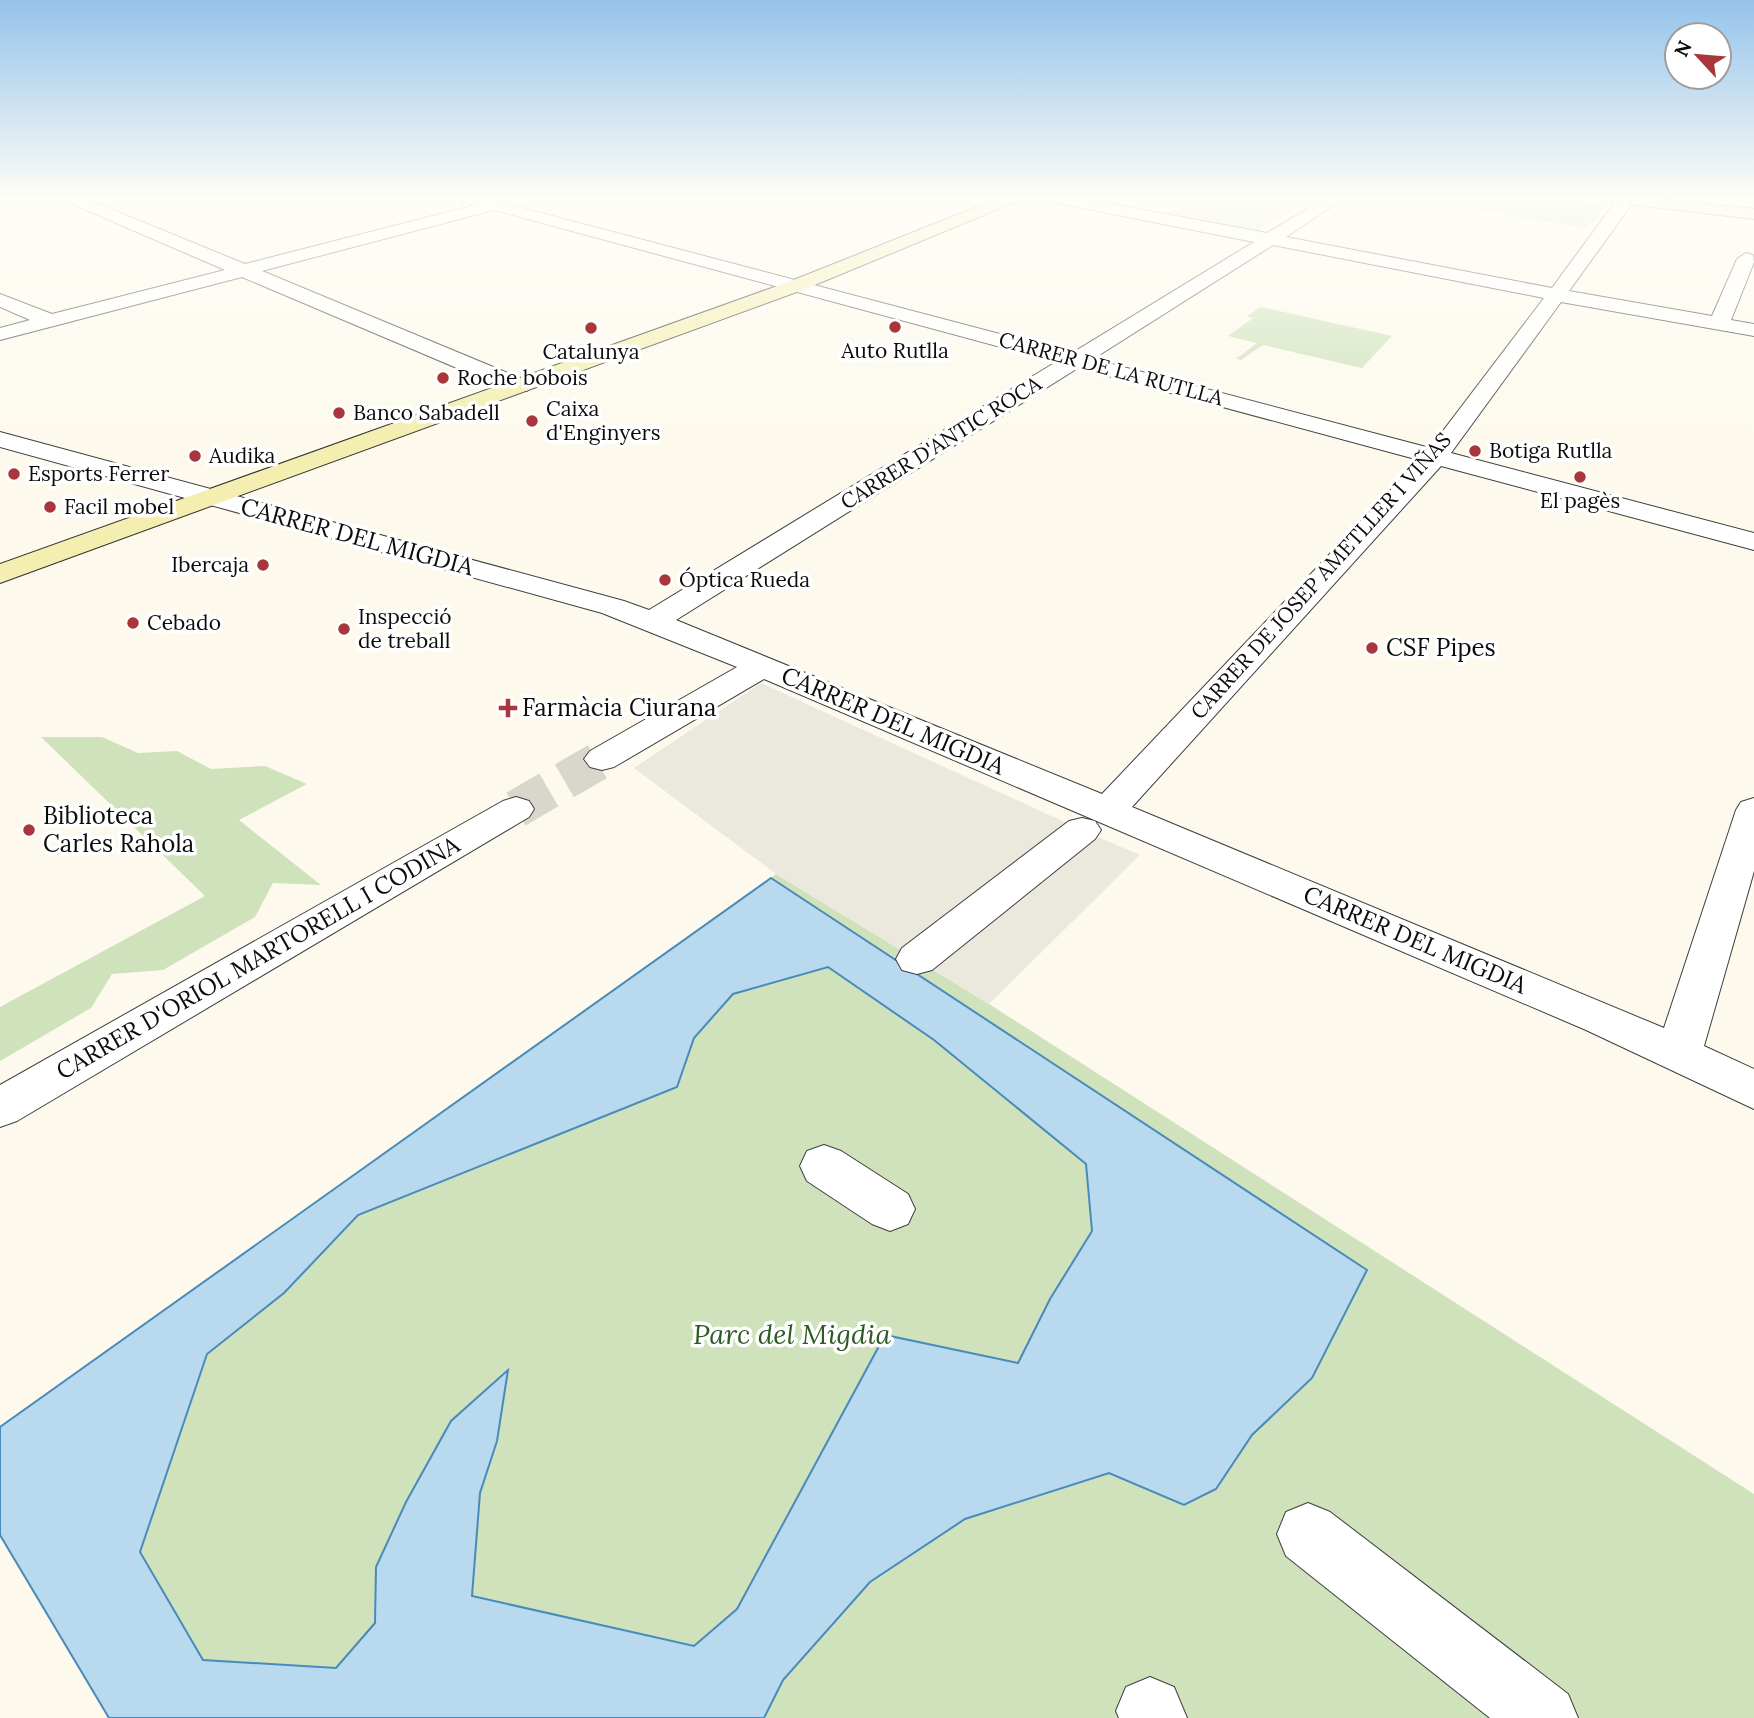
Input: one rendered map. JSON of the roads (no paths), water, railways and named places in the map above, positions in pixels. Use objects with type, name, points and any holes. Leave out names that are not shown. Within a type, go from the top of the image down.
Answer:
[{"type":"main road","points":[[0,574],[815,278]]},
{"type":"street","points":[[0,334],[216,278]]},
{"type":"street","points":[[261,278],[519,386]]},
{"type":"street","name":"CARRER DE LA RUTLLA","points":[[772,278],[1754,542]]},
{"type":"street","name":"CARRER D'ANTIC ROCA","points":[[652,622],[1206,278]]},
{"type":"street","points":[[1475,278],[1754,330]]},
{"type":"street","name":"CARRER DE JOSEP AMETLLER I VIÑAS","points":[[917,960],[1095,820],[1434,458],[1569,278]]},
{"type":"street","points":[[1719,324],[1738,278]]},
{"type":"street","points":[[0,300],[50,321]]},
{"type":"street","name":"CARRER DEL MIGDIA","points":[[0,439],[600,604],[652,622],[763,666],[1095,820],[1601,1018],[1754,1090]]},
{"type":"street","points":[[602,759],[763,666]]},
{"type":"street","name":"CARRER D'ORIOL MARTORELL I CODINA","points":[[0,1108],[516,809]]},
{"type":"street","points":[[1679,1055],[1689,1014],[1754,810]]},
{"type":"street","points":[[824,1166],[890,1209]]},
{"type":"street","points":[[1308,1534],[1544,1718]]},
{"type":"water","points":[[771,878],[1367,1270],[1312,1378],[1252,1435],[1216,1489],[1184,1505],[1109,1473],[965,1519],[870,1582],[783,1680],[764,1718],[109,1718],[0,1535],[0,1427]],"holes":[[[828,967],[934,1040],[1086,1164],[1092,1231],[1050,1299],[1018,1363],[885,1335],[737,1609],[694,1646],[472,1596],[480,1493],[497,1441],[508,1370],[451,1421],[406,1502],[376,1567],[375,1623],[336,1668],[203,1660],[140,1552],[207,1354],[284,1293],[358,1215],[677,1087],[694,1038],[733,994]]]},
{"type":"tunnel","points":[[516,809],[602,759]]},
{"type":"place","name":"Auto Rutlla","points":[[895,327]]},
{"type":"place","name":"Catalunya","points":[[591,328]]},
{"type":"place","name":"Roche bobois","points":[[443,378]]},
{"type":"place","name":"Banco Sabadell","points":[[339,413]]},
{"type":"place","name":"Caixa d'Enginyers","points":[[532,421]]},
{"type":"place","name":"Botiga Rutlla","points":[[1475,451]]},
{"type":"place","name":"Audika","points":[[195,456]]},
{"type":"place","name":"Esports Ferrer","points":[[14,474]]},
{"type":"place","name":"El pagès","points":[[1580,477]]},
{"type":"place","name":"Facil mobel","points":[[50,507]]},
{"type":"place","name":"Ibercaja","points":[[263,565]]},
{"type":"place","name":"Óptica Rueda","points":[[665,580]]},
{"type":"place","name":"Cebado","points":[[133,623]]},
{"type":"place","name":"Inspecció de treball","points":[[344,629]]},
{"type":"place","name":"CSF Pipes","points":[[1372,648]]},
{"type":"place","name":"Farmàcia Ciurana","points":[[508,708]]},
{"type":"place","name":"Biblioteca Carles Rahola","points":[[29,830]]},
{"type":"park label","name":"Parc del Migdia","points":[[792,1334]]}]
